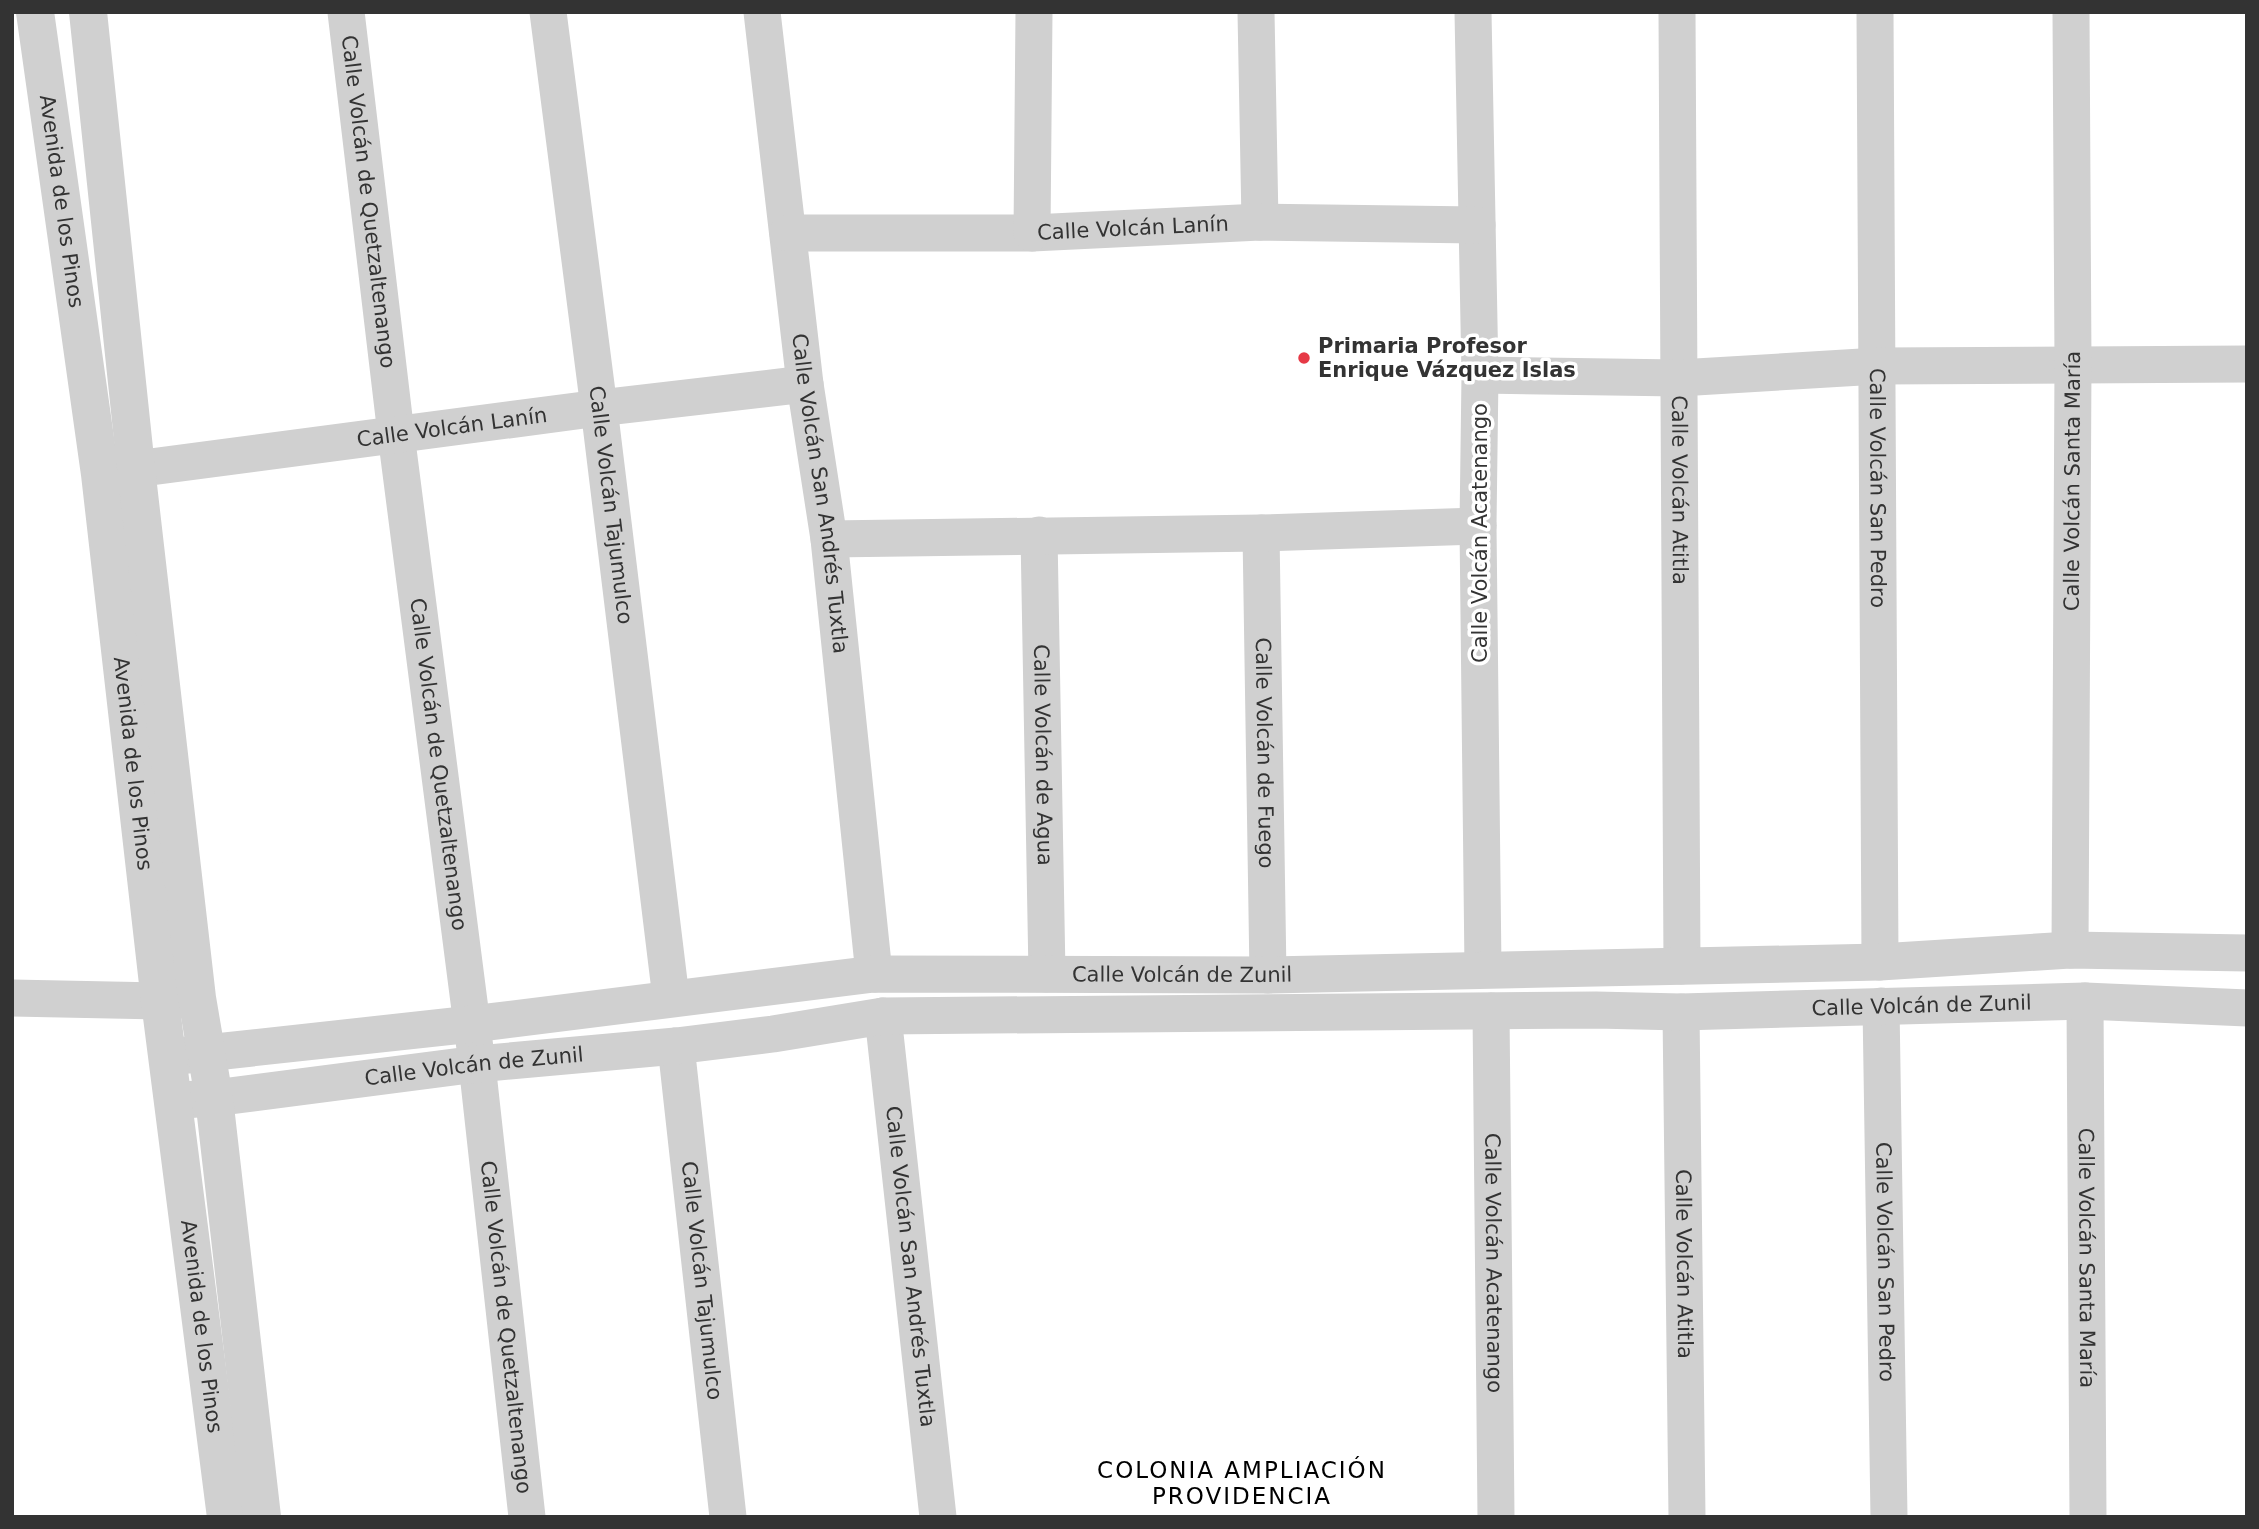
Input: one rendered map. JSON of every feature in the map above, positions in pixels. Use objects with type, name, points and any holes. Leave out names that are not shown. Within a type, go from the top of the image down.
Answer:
[{"type":"street","name":"Avenida de los Pinos","points":[[35,12],[118,471]]},
{"type":"street","name":"Avenida de los Pinos","points":[[88,12],[118,471],[178,999],[169,1057],[226,1517]]},
{"type":"street","name":"Calle Volcán de Quetzaltenango","points":[[346,12],[396,434],[477,1064],[527,1517]]},
{"type":"street","name":"Calle Volcán Tajumulco","points":[[548,12],[671,998]]},
{"type":"street","name":"Calle Volcán San Andrés Tuxtla","points":[[762,12],[805,384],[829,539],[874,974]]},
{"type":"street","points":[[1032,233],[1034,12]]},
{"type":"street","points":[[1256,12],[1260,222]]},
{"type":"street","name":"Calle Volcán Acatenango","points":[[1473,12],[1480,375],[1478,526],[1483,969]]},
{"type":"street","name":"Calle Volcán Atitla","points":[[1676,12],[1682,966]]},
{"type":"street","name":"Calle Volcán San Pedro","points":[[1875,12],[1880,962]]},
{"type":"street","name":"Calle Volcán Santa María","points":[[2070,950],[2073,364],[2071,12]]},
{"type":"street","name":"Calle Volcán Lanín","points":[[788,233],[1032,233],[1260,222],[1477,225]]},
{"type":"street","points":[[1480,375],[1679,377],[1878,366],[2247,364]]},
{"type":"street","name":"Calle Volcán Lanín","points":[[118,471],[805,384]]},
{"type":"street","points":[[829,539],[1261,533],[1478,526]]},
{"type":"street","name":"Calle Volcán de Fuego","points":[[1261,533],[1268,975]]},
{"type":"street","name":"Calle Volcán de Agua","points":[[1039,535],[1047,974]]},
{"type":"street","name":"Calle Volcán de Zunil","points":[[169,1057],[207,1055],[472,1024],[874,974],[1268,975],[1880,962],[2070,950],[2247,953]]},
{"type":"street","points":[[1596,1010],[1600,968]]},
{"type":"street","points":[[765,986],[773,1034]]},
{"type":"street","points":[[12,998],[178,999]]},
{"type":"street","name":"Avenida de los Pinos","points":[[178,999],[207,1055],[215,1098],[262,1517]]},
{"type":"street","name":"Calle Volcán Santa María","points":[[2085,1001],[2088,1517]]},
{"type":"street","name":"Calle Volcán de Zunil","points":[[174,1100],[215,1098],[477,1064],[676,1046],[883,1016],[1596,1010],[1681,1012],[2085,1001],[2247,1008]]},
{"type":"street","name":"Calle Volcán San Pedro","points":[[1881,1006],[1889,1517]]},
{"type":"street","name":"Calle Volcán Acatenango","points":[[1491,1011],[1496,1517]]},
{"type":"street","name":"Calle Volcán Atitla","points":[[1681,1012],[1687,1517]]},
{"type":"street","name":"Calle Volcán San Andrés Tuxtla","points":[[883,1016],[938,1517]]},
{"type":"street","name":"Calle Volcán Tajumulco","points":[[676,1046],[728,1517]]},
{"type":"place","name":"Primaria Profesor Enrique Vázquez Islas","points":[[1304,358]]},
{"type":"district","name":"COLONIA AMPLIACIÓN PROVIDENCIA","points":[[1242,1483]]}]
